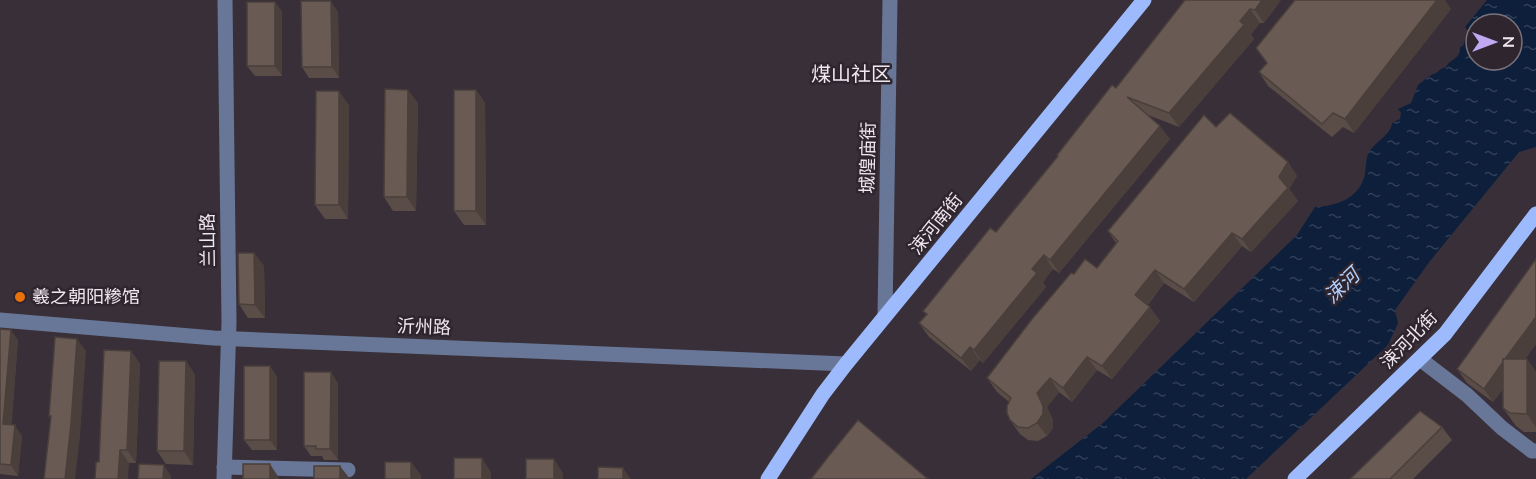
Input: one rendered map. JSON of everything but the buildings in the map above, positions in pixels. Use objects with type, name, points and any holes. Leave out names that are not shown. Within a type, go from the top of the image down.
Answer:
[{"type":"main road","name":"涑河南街","points":[[768,479],[823,394],[846,364],[1144,0]]},
{"type":"main road","name":"涑河北街","points":[[1295,479],[1445,334],[1536,214]]},
{"type":"street","name":"兰山路","points":[[224,473],[229,338],[225,0]]},
{"type":"street","name":"城隍庙街","points":[[885,316],[890,0]]},
{"type":"street","name":"沂州路","points":[[0,320],[202,338],[846,364]]},
{"type":"street","points":[[1420,359],[1467,395],[1502,428],[1532,451],[1536,451]]},
{"type":"street","points":[[224,473],[348,470]]},
{"type":"water","name":"涑河","points":[[1487,0],[1536,0],[1536,147],[1519,152],[1430,261],[1395,310],[1398,323],[1388,345],[1246,479],[1031,479],[1103,423],[1297,235],[1315,207],[1331,205],[1353,195],[1365,174],[1369,152],[1386,135],[1392,123],[1400,119],[1401,113],[1398,109],[1411,103],[1418,85],[1446,67],[1459,54],[1460,47],[1464,43],[1464,72],[1524,72],[1524,12],[1477,12]]},
{"type":"place","name":"羲之朝阳糁馆","points":[[20,297]]},
{"type":"district","name":"煤山社区","points":[[851,74]]}]
